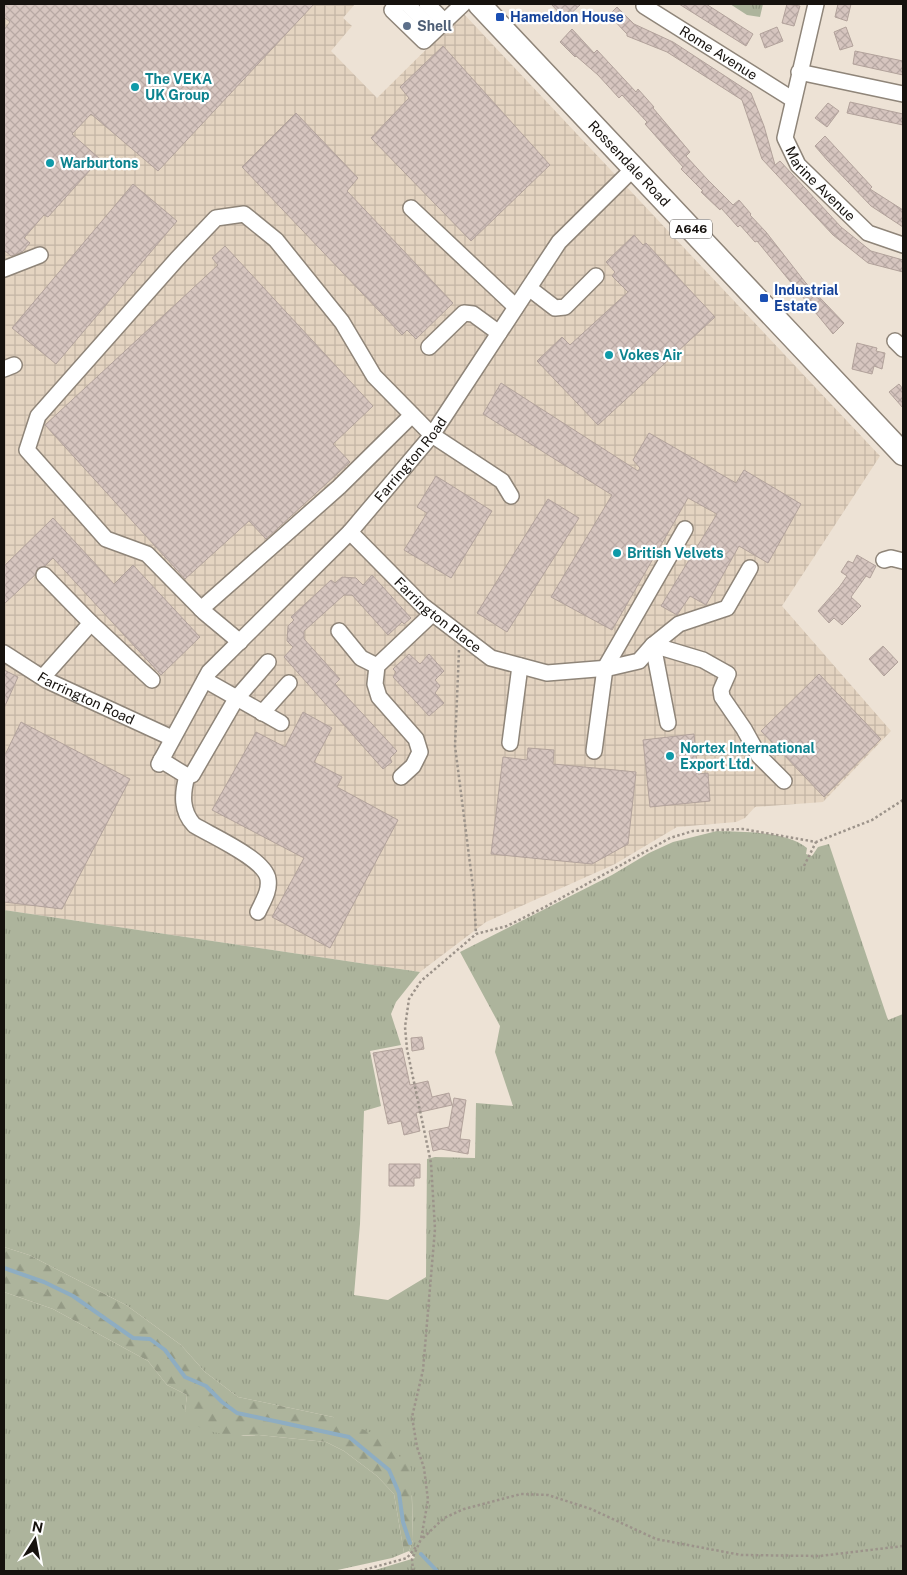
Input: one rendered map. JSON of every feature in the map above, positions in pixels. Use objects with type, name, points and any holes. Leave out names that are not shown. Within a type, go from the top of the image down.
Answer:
[{"type":"highway","name":"Rossendale Road","points":[[479,4],[901,447]]},
{"type":"street","points":[[398,4],[392,10],[424,41],[448,15]]},
{"type":"street","points":[[407,4],[448,15]]},
{"type":"street","points":[[427,4],[448,15]]},
{"type":"street","name":"Marine Avenue","points":[[816,4],[792,99],[785,138],[798,165],[868,233],[903,245]]},
{"type":"street","name":"Rome Avenue","points":[[644,6],[792,99]]},
{"type":"street","points":[[799,72],[903,94]]},
{"type":"street","name":"Farrington Road","points":[[187,776],[160,762],[210,672],[350,532],[432,435],[559,242],[634,168]]},
{"type":"street","points":[[411,208],[516,307]]},
{"type":"street","points":[[240,642],[201,609],[147,554],[106,539],[27,450],[38,416],[177,259],[216,218],[244,214],[276,240],[342,322],[374,376],[432,435],[502,480],[511,496]]},
{"type":"street","points":[[4,269],[40,255]]},
{"type":"street","points":[[529,288],[555,308],[565,307],[596,276]]},
{"type":"street","points":[[429,347],[464,313],[473,314],[499,333]]},
{"type":"street","points":[[201,609],[339,487],[412,415]]},
{"type":"street","points":[[594,750],[605,668],[685,529]]},
{"type":"street","name":"Farrington Place","points":[[350,532],[432,614],[492,658],[547,673],[605,668],[639,661],[653,645],[679,624],[727,608],[750,568]]},
{"type":"street","points":[[884,560],[891,558],[903,561]]},
{"type":"street","points":[[44,575],[91,623],[152,680]]},
{"type":"street","points":[[401,777],[413,766],[420,752],[416,738],[379,697],[374,684],[377,666],[432,614]]},
{"type":"street","points":[[43,678],[91,623]]},
{"type":"street","points":[[339,631],[361,658],[377,666]]},
{"type":"street","points":[[668,723],[653,645],[703,660],[728,674],[722,690],[722,698],[759,756],[784,781]]},
{"type":"street","name":"Farrington Road","points":[[4,653],[43,678],[172,738]]},
{"type":"street","points":[[258,912],[268,892],[269,880],[265,869],[244,854],[194,825],[188,819],[183,800],[187,776],[196,772],[236,699],[268,662]]},
{"type":"street","points":[[510,743],[520,666]]},
{"type":"street","points":[[205,680],[281,723]]},
{"type":"street","points":[[262,713],[289,683]]},
{"type":"path","points":[[463,637],[457,655],[455,746],[474,895],[476,934]]},
{"type":"path","points":[[414,1571],[412,1559],[422,1539],[428,1500],[427,1483],[412,1418],[423,1370],[435,1229],[431,1163],[407,1049],[406,1012],[409,999],[421,981],[476,934],[507,926],[578,890],[670,838],[693,831],[743,829],[816,842],[872,820],[903,800]]},
{"type":"path","points":[[804,866],[816,842]]},
{"type":"path","points":[[360,1571],[406,1558],[444,1518],[464,1509],[521,1494],[548,1495],[590,1509],[656,1539],[741,1555],[820,1556],[903,1546]]},
{"type":"shaded area","points":[[4,4],[355,4],[343,18],[352,26],[331,51],[377,98],[463,13],[880,456],[782,606],[891,731],[823,802],[755,807],[745,818],[736,822],[677,827],[615,864],[486,922],[420,972],[4,910]]},
{"type":"green space","points":[[730,4],[763,4],[760,17],[747,15]]},
{"type":"green space","points":[[717,831],[777,835],[798,842],[807,848],[806,854],[812,856],[818,847],[829,844],[888,1020],[903,1014],[903,1571],[372,1571],[415,1558],[409,1551],[413,1540],[412,1496],[333,1417],[238,1397],[205,1372],[181,1345],[126,1305],[29,1255],[4,1247],[4,910],[420,972],[396,1002],[391,1014],[401,1045],[370,1051],[381,1106],[364,1111],[360,1224],[354,1295],[388,1300],[426,1277],[427,1159],[435,1157],[475,1158],[476,1103],[513,1106],[495,1052],[500,1026],[460,952],[612,875],[649,853],[673,842]]},
{"type":"green space","points":[[4,1247],[29,1255],[126,1305],[181,1345],[205,1372],[238,1397],[333,1417],[379,1436],[411,1468],[413,1540],[409,1551],[404,1553],[394,1494],[377,1476],[344,1451],[326,1442],[259,1435],[233,1436],[196,1426],[185,1411],[187,1395],[167,1385],[148,1361],[53,1309],[4,1292]]},
{"type":"green space","points":[[4,1292],[53,1309],[148,1361],[167,1385],[187,1395],[185,1411],[243,1436],[259,1435],[326,1442],[344,1451],[377,1476],[394,1494],[404,1553],[392,1558],[333,1571],[4,1571]]},
{"type":"building","name":"The VEKA UK Group","points":[[4,4],[314,4],[158,171],[91,114],[72,134],[100,159],[48,217],[44,215],[24,238],[30,243],[22,252],[11,256],[4,250],[4,30],[10,22],[4,17]]},
{"type":"building","points":[[551,4],[581,4],[565,19]]},
{"type":"building","points":[[679,4],[706,4],[753,34],[746,46]]},
{"type":"building","points":[[787,4],[800,6],[794,26],[782,23]]},
{"type":"building","points":[[838,4],[851,4],[847,21],[835,17]]},
{"type":"building","points":[[617,7],[634,24],[673,42],[751,93],[764,126],[775,165],[780,161],[841,227],[871,251],[903,260],[903,272],[868,263],[833,235],[762,159],[742,100],[667,52],[627,36],[609,15]]},
{"type":"building","points":[[777,27],[783,41],[765,48],[760,34]]},
{"type":"building","points":[[846,27],[853,46],[840,50],[834,32]]},
{"type":"building","points":[[572,29],[594,53],[597,50],[636,92],[638,89],[690,152],[686,156],[707,179],[733,205],[739,200],[751,214],[805,282],[844,323],[833,334],[757,241],[755,242],[740,225],[738,227],[721,208],[720,210],[701,192],[703,191],[681,169],[683,167],[645,124],[647,122],[622,95],[619,98],[598,75],[560,42]]},
{"type":"building","points":[[443,46],[550,165],[471,241],[371,138],[409,98],[400,87]]},
{"type":"building","points":[[855,51],[903,61],[903,75],[853,64]]},
{"type":"building","points":[[850,102],[903,114],[903,125],[847,113]]},
{"type":"building","points":[[828,103],[839,111],[827,127],[815,118]]},
{"type":"building","points":[[296,113],[358,178],[347,191],[453,303],[416,339],[407,330],[402,335],[242,167]]},
{"type":"building","points":[[825,136],[872,187],[870,189],[903,210],[903,227],[871,206],[815,146]]},
{"type":"building","points":[[133,184],[177,221],[56,364],[12,328]]},
{"type":"building","name":"Vokes Air","points":[[634,235],[643,245],[646,243],[715,317],[598,425],[537,361],[562,337],[570,345],[628,292],[612,276],[615,272],[606,262]]},
{"type":"building","points":[[225,246],[373,406],[333,444],[350,462],[266,539],[249,521],[185,579],[45,425],[218,265],[212,258]]},
{"type":"building","points":[[857,343],[877,348],[876,351],[885,353],[882,369],[874,366],[872,374],[852,369]]},
{"type":"building","points":[[501,383],[638,471],[640,468],[633,460],[649,433],[736,483],[744,470],[801,504],[768,563],[739,546],[706,605],[690,596],[677,615],[661,606],[717,514],[688,498],[612,630],[551,597],[612,495],[483,414]]},
{"type":"building","points":[[899,384],[903,389],[903,408],[889,392]]},
{"type":"building","points":[[436,476],[492,511],[451,578],[404,550],[427,513],[417,507]]},
{"type":"building","points":[[548,499],[579,518],[507,632],[477,613]]},
{"type":"building","points":[[53,518],[114,584],[133,565],[200,637],[161,675],[53,558],[45,566],[38,568],[35,575],[4,604],[4,566]]},
{"type":"building","points":[[857,555],[876,566],[870,578],[866,576],[851,597],[861,606],[842,625],[834,618],[829,623],[818,611],[847,576],[841,572],[848,561],[853,563]]},
{"type":"building","points":[[372,575],[411,618],[404,624],[402,622],[388,635],[352,595],[344,595],[304,631],[304,639],[340,679],[335,684],[397,751],[390,758],[392,762],[383,769],[284,657],[293,647],[287,641],[288,626],[294,620],[291,617],[331,580],[335,583],[342,577],[356,578],[363,585]]},
{"type":"building","points":[[883,646],[898,662],[884,676],[869,659]]},
{"type":"building","points":[[409,654],[420,664],[429,654],[444,671],[435,680],[440,686],[435,693],[444,703],[429,716],[393,677],[396,672],[393,669]]},
{"type":"building","points":[[4,670],[18,677],[4,708]]},
{"type":"building","points":[[819,674],[881,739],[824,797],[761,731]]},
{"type":"building","points":[[303,712],[332,728],[314,762],[342,777],[337,787],[398,820],[330,948],[272,917],[304,858],[212,810],[256,732],[285,747]]},
{"type":"building","points":[[21,722],[130,779],[62,909],[4,902],[4,757]]},
{"type":"building","name":"Nortex International Export Ltd.","points":[[694,734],[698,774],[708,773],[710,801],[650,807],[643,740]]},
{"type":"building","points":[[528,748],[554,750],[553,764],[636,772],[628,844],[592,864],[491,854],[503,757],[527,760]]},
{"type":"building","points":[[422,1037],[424,1049],[412,1051],[411,1038]]},
{"type":"building","points":[[402,1048],[410,1085],[428,1081],[432,1097],[449,1093],[452,1105],[416,1113],[420,1131],[404,1135],[401,1121],[388,1124],[373,1053]]},
{"type":"building","points":[[454,1098],[466,1100],[460,1139],[470,1140],[468,1154],[441,1149],[433,1151],[429,1131],[449,1127]]},
{"type":"building","points":[[389,1164],[420,1164],[420,1178],[414,1178],[414,1186],[389,1186]]},
{"type":"waterway","points":[[4,1268],[44,1282],[73,1296],[133,1338],[150,1339],[165,1350],[185,1377],[206,1386],[222,1402],[237,1413],[349,1437],[389,1470],[399,1493],[403,1522],[410,1543]]},
{"type":"waterway","points":[[421,1554],[437,1571]]},
{"type":"place","name":"Hameldon House","points":[[500,17]]},
{"type":"place","name":"Shell","points":[[407,26]]},
{"type":"place","name":"The VEKA UK Group","points":[[135,87]]},
{"type":"place","name":"Warburtons","points":[[50,163]]},
{"type":"place","name":"Industrial Estate","points":[[764,298]]},
{"type":"place","name":"Vokes Air","points":[[609,355]]},
{"type":"place","name":"British Velvets","points":[[617,553]]},
{"type":"place","name":"Nortex International Export Ltd.","points":[[670,756]]}]
